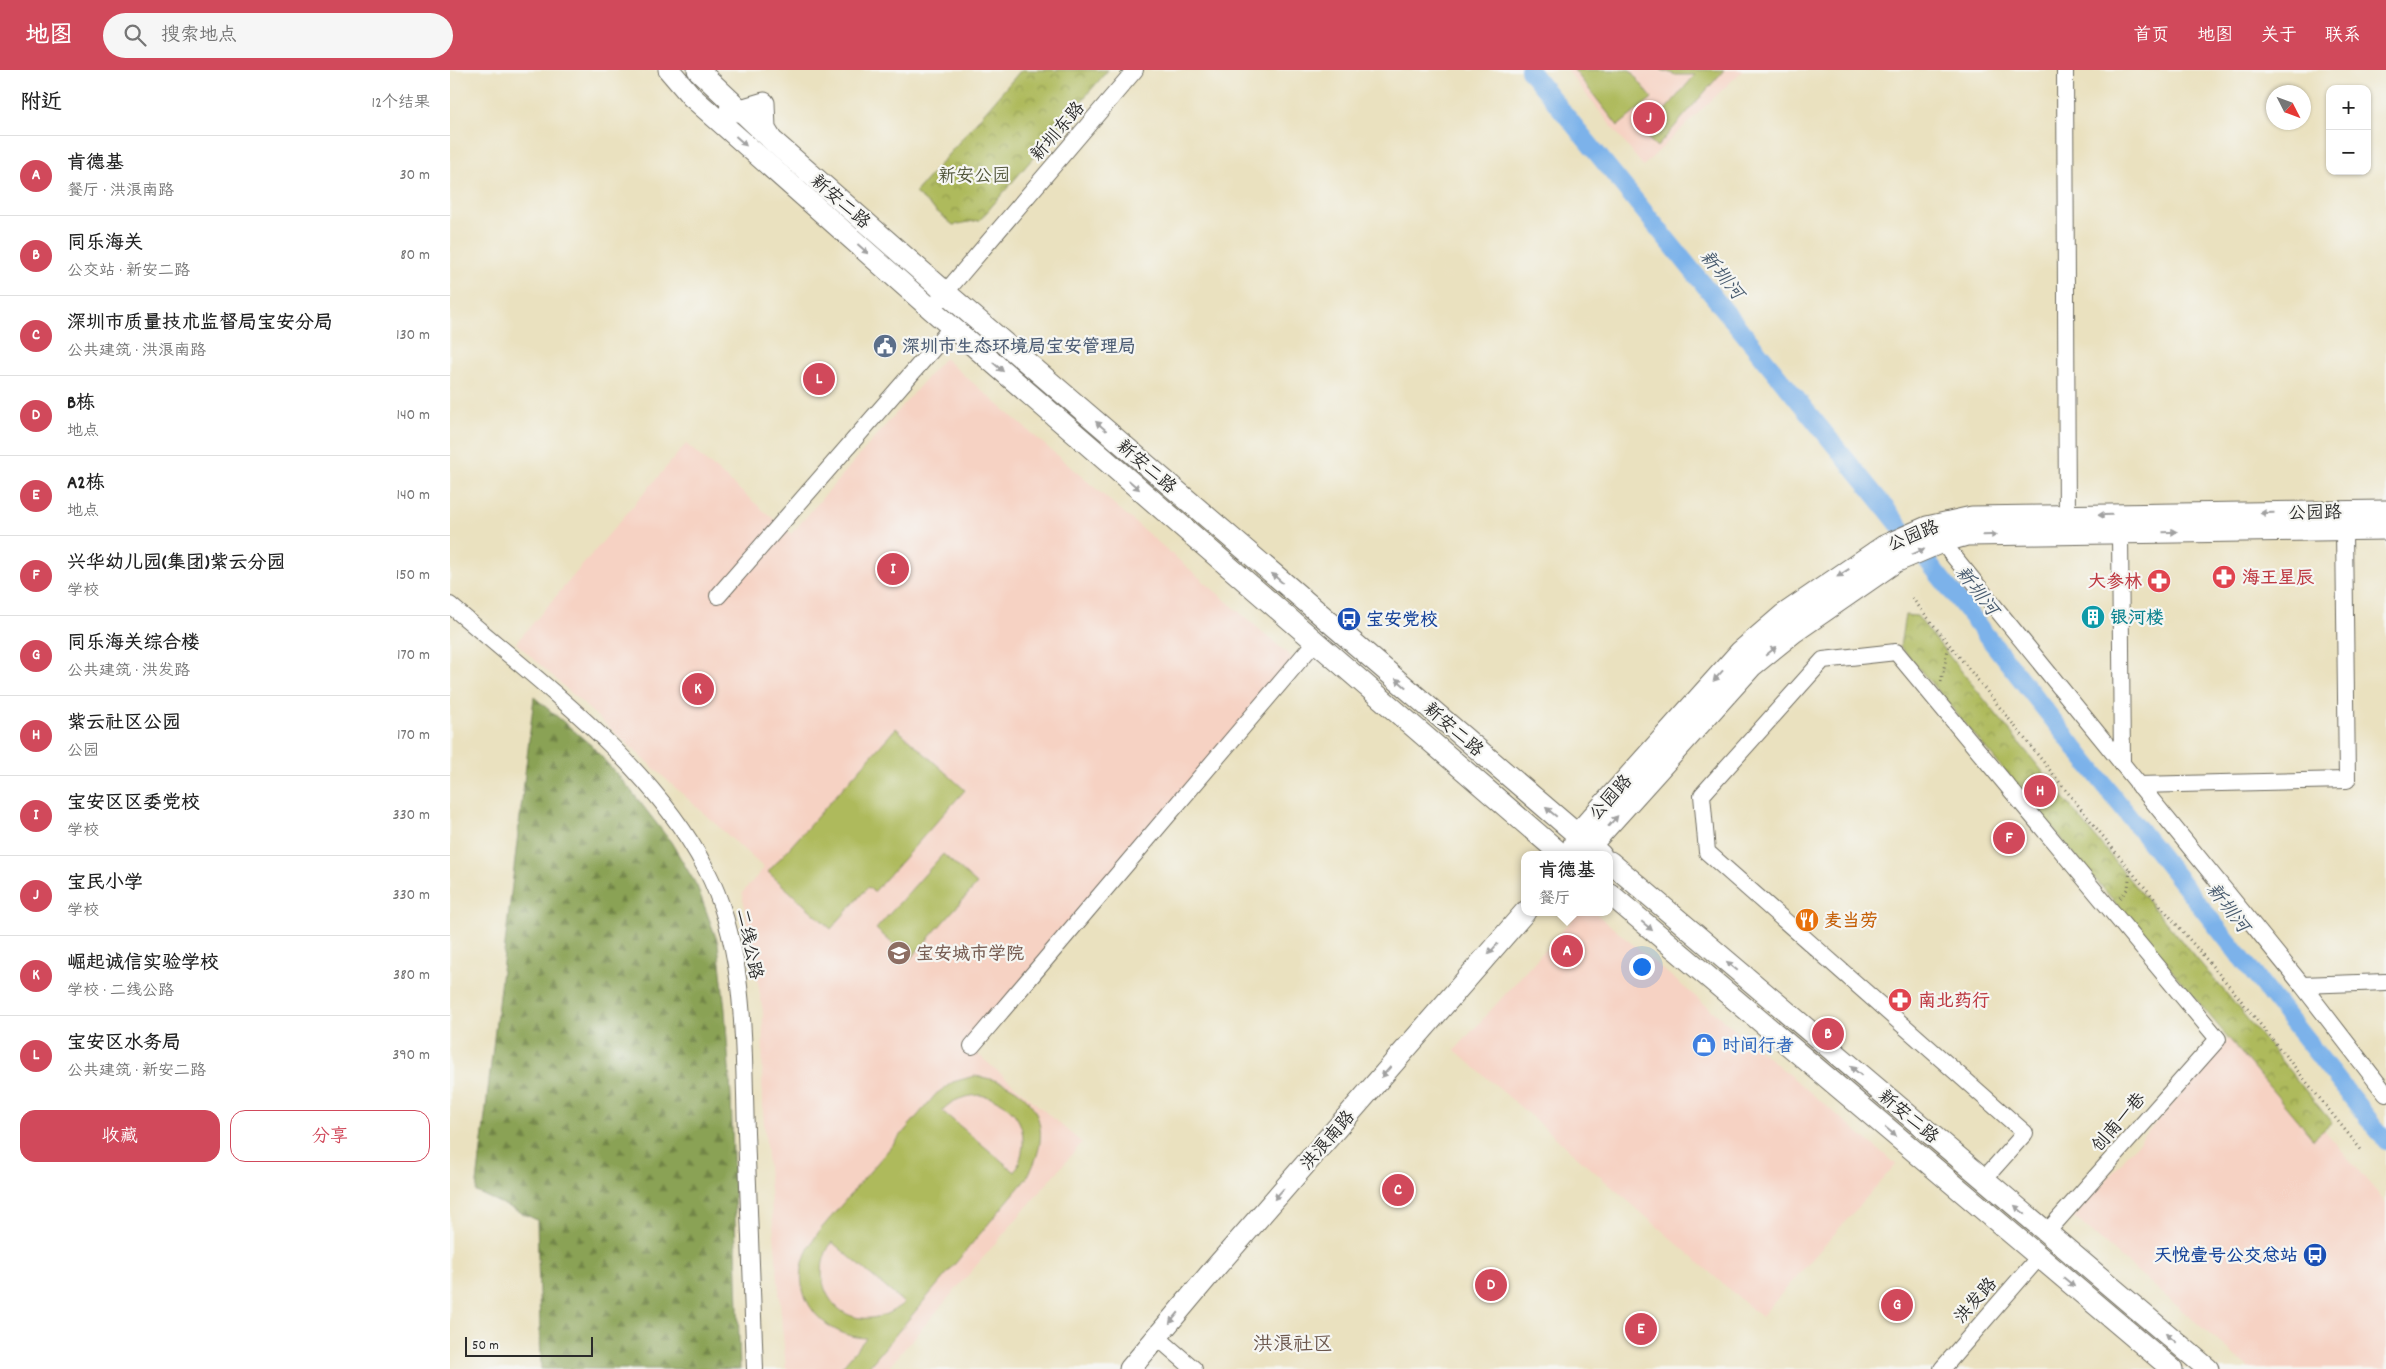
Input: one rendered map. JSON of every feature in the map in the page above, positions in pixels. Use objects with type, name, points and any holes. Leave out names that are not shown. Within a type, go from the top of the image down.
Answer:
[{"type":"main road","name":"新安二路","points":[[669,70],[692,97],[931,309],[1557,851]]},
{"type":"main road","name":"新安二路","points":[[698,70],[774,142],[945,292],[1586,847]]},
{"type":"main road","points":[[692,97],[712,108],[740,110],[764,103],[765,129],[774,142]]},
{"type":"main road","name":"公园路","points":[[1889,554],[1967,535],[2067,525],[2386,511]]},
{"type":"main road","name":"公园路","points":[[1586,847],[1752,666],[1889,554],[1927,527],[1972,517],[2067,525],[2120,533],[2386,529]]},
{"type":"main road","name":"新安二路","points":[[1613,865],[2208,1369]]},
{"type":"main road","name":"新安二路","points":[[1613,897],[2172,1369]]},
{"type":"main road","name":"洪浪南路","points":[[1130,1369],[1521,915]]},
{"type":"street","name":"新圳东路","points":[[931,309],[1135,70]]},
{"type":"street","points":[[2065,70],[2067,525]]},
{"type":"street","points":[[718,596],[952,327]]},
{"type":"street","points":[[2138,785],[2347,780],[2344,530]]},
{"type":"street","points":[[2120,533],[2122,764]]},
{"type":"street","points":[[1942,542],[2302,985],[2386,1094]]},
{"type":"street","name":"二线公路","points":[[450,605],[595,730],[631,767],[688,839],[706,868],[717,893],[730,932],[741,1000],[754,1369]]},
{"type":"street","points":[[972,1046],[1315,642]]},
{"type":"street","points":[[1937,702],[1896,652],[1823,660],[1702,795],[1707,852],[2025,1133],[1984,1179]]},
{"type":"street","name":"创南一巷","points":[[1937,702],[2218,1039],[2047,1232]]},
{"type":"street","points":[[2302,985],[2386,982]]},
{"type":"street","name":"洪发路","points":[[1942,1369],[2039,1257]]},
{"type":"street","points":[[1157,1337],[1194,1369]]},
{"type":"path","points":[[1912,598],[2130,870],[2231,988],[2362,1151]]},
{"type":"path","points":[[1937,702],[1949,644]]},
{"type":"shaded area","points":[[1567,70],[1743,70],[1643,166]]},
{"type":"shaded area","name":"宝安城市学院","points":[[944,358],[1295,660],[967,1045],[1082,1143],[887,1369],[786,1369],[762,1101],[763,1012],[742,893],[764,868],[516,643],[686,444],[791,534]]},
{"type":"shaded area","points":[[1575,916],[1599,916],[1896,1164],[1761,1317],[1455,1050]]},
{"type":"shaded area","points":[[2238,1028],[2386,1203],[2386,1369],[2250,1369],[2074,1217]]},
{"type":"green space","name":"新安公园","points":[[1021,70],[1108,70],[980,220],[953,225],[915,193]]},
{"type":"green space","points":[[1574,70],[1630,70],[1652,98],[1618,126]]},
{"type":"green space","points":[[1661,70],[1724,70],[1657,147],[1644,135],[1695,75],[1676,75]]},
{"type":"green space","points":[[1905,615],[1917,616],[2134,885],[2226,993],[2332,1123],[2313,1139],[1900,646]]},
{"type":"green space","points":[[534,697],[592,746],[629,788],[671,842],[697,886],[718,943],[731,1095],[740,1369],[541,1369],[537,1220],[476,1192]]},
{"type":"green space","points":[[896,728],[965,790],[874,892],[868,887],[831,929],[768,872]]},
{"type":"green space","points":[[943,854],[977,884],[910,959],[876,929]]},
{"type":"green space","points":[[974,1076],[995,1080],[1012,1088],[1026,1098],[1035,1111],[1040,1125],[1040,1142],[1035,1160],[1026,1179],[867,1369],[840,1369],[866,1338],[840,1332],[818,1317],[810,1307],[804,1295],[802,1282],[802,1268],[805,1257],[820,1230],[936,1094],[953,1082]],"holes":[[[980,1095],[1005,1105],[1014,1113],[1020,1123],[1023,1134],[1023,1146],[1015,1172],[942,1111],[960,1099]],[[832,1242],[904,1303],[884,1315],[861,1318],[847,1314],[836,1307],[828,1296],[823,1283],[822,1269],[825,1255]]]},
{"type":"waterway","name":"新圳河","points":[[1529,70],[1884,506],[2386,1141]]},
{"type":"place","name":"宝民小学","points":[[1649,118]]},
{"type":"place","name":"深圳市生态环境局宝安管理局","points":[[885,346]]},
{"type":"place","name":"宝安区水务局","points":[[819,379]]},
{"type":"place","name":"宝安区区委党校","points":[[893,569]]},
{"type":"place","name":"海王星辰","points":[[2224,577]]},
{"type":"place","name":"大参林","points":[[2159,581]]},
{"type":"place","name":"银河楼","points":[[2093,617]]},
{"type":"place","name":"宝安党校","points":[[1349,619]]},
{"type":"place","name":"崛起诚信实验学校","points":[[698,689]]},
{"type":"place","name":"紫云社区公园","points":[[2040,791]]},
{"type":"place","name":"兴华幼儿园(集团)紫云分园","points":[[2009,838]]},
{"type":"place","name":"麦当劳","points":[[1807,920]]},
{"type":"place","name":"肯德基","points":[[1567,951]]},
{"type":"place","name":"宝安城市学院","points":[[899,953]]},
{"type":"place","name":"南北药行","points":[[1900,1000]]},
{"type":"place","name":"同乐海关","points":[[1828,1034]]},
{"type":"place","name":"时间行者","points":[[1704,1045]]},
{"type":"place","name":"深圳市质量技术监督局宝安分局","points":[[1398,1190]]},
{"type":"place","name":"天悦壹号公交总站","points":[[2315,1255]]},
{"type":"place","name":"B栋","points":[[1491,1285]]},
{"type":"place","name":"同乐海关综合楼","points":[[1897,1305]]},
{"type":"place","name":"A2栋","points":[[1641,1329]]},
{"type":"district","name":"洪浪社区","points":[[1293,1343]]}]
